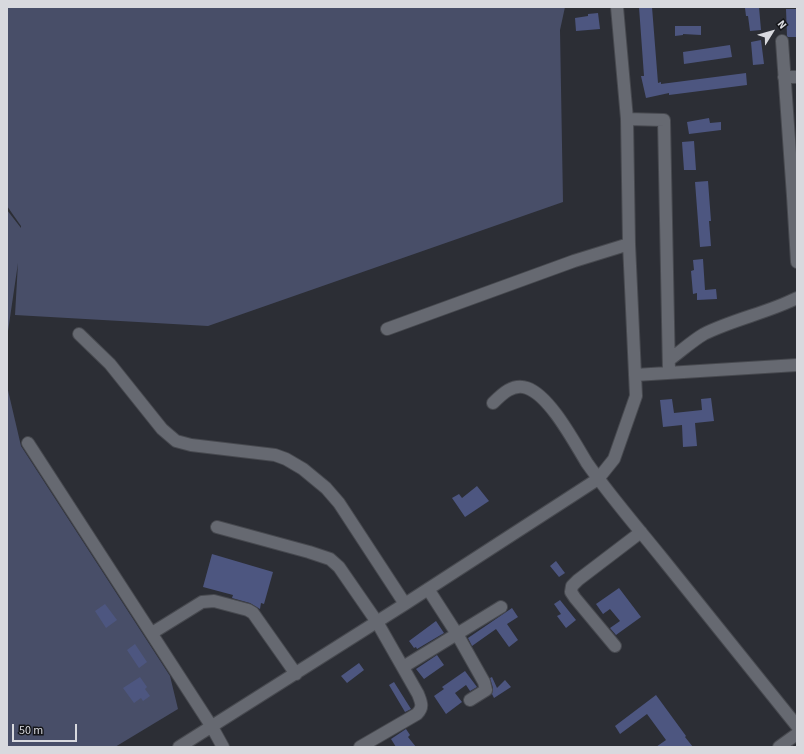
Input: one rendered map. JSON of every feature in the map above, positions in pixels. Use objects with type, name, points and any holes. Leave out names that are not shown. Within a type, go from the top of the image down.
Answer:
[{"type":"street","points":[[179,747],[296,674],[598,479],[614,459],[636,396],[629,244],[627,119],[617,7]]},
{"type":"street","points":[[782,41],[784,77],[794,165],[797,262]]},
{"type":"street","points":[[784,77],[797,77]]},
{"type":"street","points":[[627,119],[664,120],[669,366]]},
{"type":"street","points":[[387,329],[574,261],[629,244]]},
{"type":"street","points":[[669,366],[702,335],[724,325],[780,307],[797,298]]},
{"type":"street","points":[[79,334],[110,364],[162,428],[176,441],[191,446],[275,454],[303,469],[326,488],[340,503],[405,604]]},
{"type":"street","points":[[635,375],[669,366],[797,365]]},
{"type":"street","points":[[493,403],[504,392],[520,386],[534,392],[552,410],[598,479],[797,726]]},
{"type":"street","points":[[28,443],[152,633],[212,727],[223,747]]},
{"type":"street","points":[[217,527],[330,559],[339,567],[377,622],[422,703],[421,710],[417,714],[360,747]]},
{"type":"street","points":[[615,646],[575,598],[571,592],[572,586],[641,532]]},
{"type":"street","points":[[428,589],[457,634],[486,686],[486,690],[482,694],[470,700]]},
{"type":"street","points":[[152,633],[202,602],[214,601],[248,610],[253,613],[296,674]]},
{"type":"street","points":[[403,667],[500,607]]},
{"type":"street","points":[[779,747],[797,734]]},
{"type":"shaded area","points":[[7,7],[565,7],[560,30],[563,202],[208,326],[15,315],[18,263],[7,338],[7,210],[21,228],[21,226],[7,206]]},
{"type":"shaded area","points":[[7,386],[21,446],[170,676],[178,709],[115,747],[7,747]]},
{"type":"building","points":[[639,7],[652,7],[658,83],[661,82],[661,84],[746,73],[747,85],[669,95],[669,93],[646,98],[641,76],[644,76]]},
{"type":"building","points":[[759,7],[761,30],[750,31],[748,16],[746,16],[745,8]]},
{"type":"building","points":[[786,9],[797,9],[797,37],[787,36]]},
{"type":"building","points":[[598,13],[600,29],[576,31],[575,18]]},
{"type":"building","points":[[675,26],[701,26],[701,35],[683,34],[675,36]]},
{"type":"building","points":[[761,40],[764,64],[753,65],[751,42]]},
{"type":"building","points":[[730,45],[732,57],[684,64],[683,52]]},
{"type":"building","points":[[709,118],[710,123],[721,122],[721,130],[689,134],[687,122]]},
{"type":"building","points":[[694,141],[696,170],[684,170],[682,142]]},
{"type":"building","points":[[708,181],[711,246],[700,247],[695,182]]},
{"type":"building","points":[[703,259],[705,290],[716,289],[717,299],[697,300],[697,293],[693,294],[691,271],[694,270],[693,260]]},
{"type":"building","points":[[711,398],[714,421],[695,423],[697,446],[683,447],[682,425],[663,427],[660,400],[672,399],[674,413],[702,410],[701,399]]},
{"type":"building","points":[[477,486],[489,501],[465,517],[452,498],[459,494],[462,498]]},
{"type":"building","points":[[212,554],[273,572],[264,604],[261,603],[260,609],[250,603],[232,598],[233,595],[203,587]]},
{"type":"building","points":[[556,561],[565,573],[559,577],[550,566]]},
{"type":"building","points":[[619,588],[641,617],[616,635],[610,628],[620,621],[610,609],[603,614],[596,604]]},
{"type":"building","points":[[560,600],[576,620],[566,628],[557,616],[561,614],[554,604]]},
{"type":"building","points":[[105,604],[117,620],[106,628],[95,611]]},
{"type":"building","points":[[512,608],[518,617],[507,624],[518,640],[509,647],[496,629],[472,646],[468,638]]},
{"type":"building","points":[[436,621],[444,633],[417,649],[416,647],[414,648],[409,641]]},
{"type":"building","points":[[135,644],[147,662],[139,668],[127,650]]},
{"type":"building","points":[[437,655],[444,665],[424,679],[416,669]]},
{"type":"building","points":[[359,663],[364,670],[347,683],[341,676]]},
{"type":"building","points":[[465,671],[477,687],[470,691],[466,685],[455,693],[462,702],[446,714],[434,696],[444,689],[442,687]]},
{"type":"building","points":[[140,677],[147,687],[145,689],[150,696],[143,701],[141,698],[134,703],[123,688]]},
{"type":"building","points":[[492,677],[497,688],[505,680],[511,687],[494,698],[490,678]]},
{"type":"building","points":[[394,682],[411,709],[405,712],[389,685]]},
{"type":"building","points":[[656,695],[693,747],[656,747],[666,740],[647,714],[620,734],[615,726]]},
{"type":"building","points":[[406,729],[410,735],[408,737],[416,747],[396,747],[391,739]]}]
